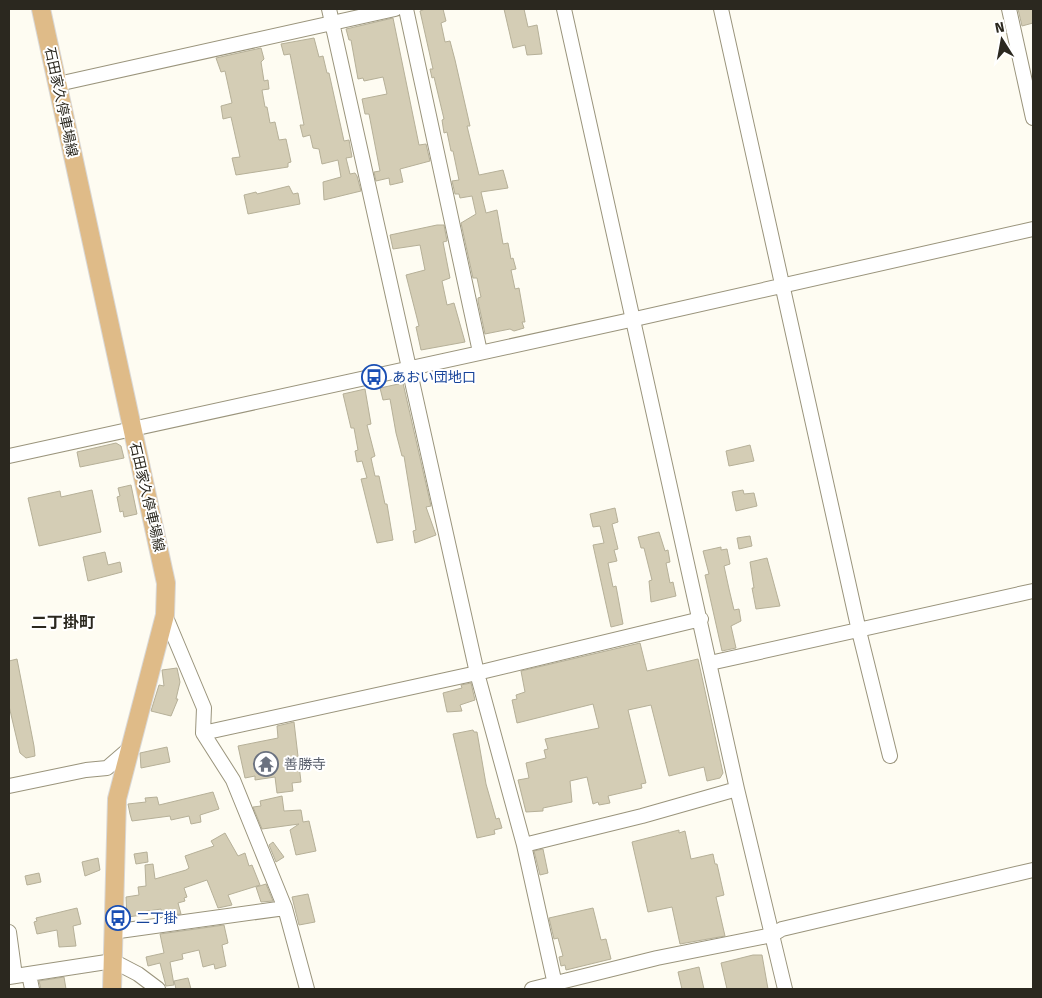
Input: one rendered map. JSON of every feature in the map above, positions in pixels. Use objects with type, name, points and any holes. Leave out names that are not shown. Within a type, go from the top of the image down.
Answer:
[{"type":"main road","name":"石田家久停車場線","points":[[41,9],[166,583],[165,616],[117,799],[112,989]]},
{"type":"street","points":[[329,9],[477,673],[524,845],[556,986]]},
{"type":"street","points":[[58,84],[394,9]]},
{"type":"street","points":[[406,9],[480,352]]},
{"type":"street","points":[[564,9],[635,319],[738,788],[785,989]]},
{"type":"street","points":[[721,9],[859,631],[890,756]]},
{"type":"street","points":[[1009,9],[1033,118]]},
{"type":"street","points":[[9,456],[635,319],[1033,229]]},
{"type":"street","points":[[710,663],[1033,591]]},
{"type":"street","points":[[165,616],[204,708],[203,733],[233,780],[286,908],[307,989]]},
{"type":"street","points":[[203,733],[477,673],[700,619]]},
{"type":"street","points":[[9,786],[86,770],[108,768],[129,749]]},
{"type":"street","points":[[524,845],[642,816],[738,788]]},
{"type":"street","points":[[532,989],[556,986],[657,958],[772,935],[782,929],[1033,870]]},
{"type":"street","points":[[112,932],[286,908]]},
{"type":"street","points":[[9,932],[18,976],[32,989]]},
{"type":"street","points":[[18,976],[113,961],[138,974],[158,989]]},
{"type":"building","points":[[425,9],[443,9],[446,21],[441,23],[445,42],[450,41],[455,60],[470,126],[467,126],[479,175],[503,170],[508,188],[481,192],[486,213],[497,210],[503,244],[508,243],[511,259],[513,258],[516,269],[511,270],[515,289],[519,288],[525,322],[522,322],[524,328],[514,331],[510,329],[485,334],[478,301],[478,298],[481,297],[477,278],[473,278],[461,223],[476,214],[472,196],[460,198],[459,194],[455,194],[452,181],[459,180],[447,132],[444,133],[442,120],[444,119],[434,77],[432,78],[430,69],[433,69],[420,11]]},
{"type":"building","points":[[504,9],[524,9],[528,27],[537,25],[542,54],[527,55],[525,45],[513,48]]},
{"type":"building","points":[[1018,9],[1033,9],[1033,23],[1022,26]]},
{"type":"building","points":[[393,18],[419,145],[426,144],[430,161],[400,169],[403,182],[390,185],[389,178],[376,181],[374,172],[380,171],[369,114],[365,114],[362,99],[387,94],[383,77],[364,81],[363,78],[358,79],[351,40],[349,40],[346,29]]},
{"type":"building","points":[[314,38],[319,57],[323,56],[327,73],[329,73],[344,141],[349,140],[352,157],[346,158],[350,174],[355,173],[357,176],[361,191],[324,200],[323,182],[341,177],[338,160],[322,164],[319,149],[313,148],[310,135],[303,137],[300,125],[304,125],[290,54],[284,55],[281,44]]},
{"type":"building","points":[[261,48],[264,59],[261,62],[264,81],[268,80],[269,89],[262,90],[265,107],[267,107],[270,123],[275,122],[279,140],[286,139],[291,162],[288,163],[288,167],[236,175],[232,158],[240,157],[231,117],[223,119],[221,106],[232,103],[225,71],[221,72],[216,58]]},
{"type":"building","points":[[289,186],[293,194],[298,193],[300,204],[248,214],[244,195],[256,192],[257,194]]},
{"type":"building","points":[[444,225],[447,241],[443,242],[450,278],[442,281],[447,305],[454,303],[465,342],[421,350],[416,327],[419,326],[406,275],[425,270],[420,245],[393,249],[390,235]]},
{"type":"building","points":[[403,383],[431,506],[426,507],[436,535],[415,543],[413,531],[416,530],[404,456],[402,456],[396,433],[390,399],[383,400],[380,388]]},
{"type":"building","points":[[365,389],[371,424],[367,425],[375,456],[371,458],[375,476],[379,476],[385,504],[387,504],[393,540],[377,543],[361,479],[367,478],[362,461],[357,462],[355,451],[358,450],[354,428],[351,428],[343,394]]},
{"type":"building","points":[[116,443],[121,446],[124,458],[80,467],[77,452]]},
{"type":"building","points":[[750,445],[754,461],[729,466],[726,451]]},
{"type":"building","points":[[131,485],[137,514],[124,517],[123,511],[120,512],[117,497],[120,496],[118,488]]},
{"type":"building","points":[[92,490],[101,532],[39,546],[28,498],[60,491],[61,497]]},
{"type":"building","points":[[743,490],[744,494],[754,493],[757,506],[736,511],[732,492]]},
{"type":"building","points":[[615,508],[618,522],[612,524],[618,549],[614,550],[617,561],[608,563],[613,587],[616,586],[623,624],[611,627],[593,545],[604,543],[600,526],[593,527],[590,514]]},
{"type":"building","points":[[659,532],[665,551],[668,550],[670,562],[666,563],[670,583],[673,582],[676,596],[651,602],[649,581],[652,580],[644,548],[641,548],[638,537]]},
{"type":"building","points":[[750,536],[752,546],[739,549],[737,538]]},
{"type":"building","points":[[721,547],[721,550],[727,549],[730,564],[724,566],[734,610],[739,609],[741,621],[731,626],[736,648],[722,651],[705,575],[709,574],[703,551]]},
{"type":"building","points":[[105,552],[108,565],[120,562],[122,572],[88,581],[83,557]]},
{"type":"building","points":[[767,558],[780,606],[756,609],[750,562]]},
{"type":"building","points":[[640,643],[647,671],[698,659],[723,773],[720,778],[707,781],[704,767],[669,776],[651,705],[628,710],[646,783],[641,784],[642,788],[608,796],[610,803],[599,805],[598,802],[593,804],[587,777],[570,781],[572,802],[543,808],[543,811],[526,812],[518,780],[529,778],[526,763],[546,758],[544,750],[548,749],[545,739],[599,728],[593,704],[517,723],[512,700],[517,699],[516,695],[525,692],[521,671]]},
{"type":"building","points":[[17,659],[35,756],[26,758],[20,753],[9,706],[9,661]]},
{"type":"building","points":[[177,668],[180,682],[176,699],[178,699],[171,716],[151,711],[159,685],[164,686],[162,670]]},
{"type":"building","points":[[471,683],[475,700],[460,705],[462,711],[447,712],[443,693],[462,688],[461,685]]},
{"type":"building","points":[[294,722],[301,782],[292,783],[293,791],[277,793],[275,777],[255,780],[255,776],[245,778],[238,746],[278,738],[277,726]]},
{"type":"building","points":[[473,730],[477,732],[486,784],[496,819],[499,818],[502,828],[494,830],[495,834],[477,838],[453,734]]},
{"type":"building","points":[[167,747],[170,762],[141,768],[140,753]]},
{"type":"building","points":[[213,792],[219,809],[200,815],[201,822],[191,824],[189,816],[171,820],[170,816],[132,821],[128,804],[146,802],[145,798],[157,797],[159,805]]},
{"type":"building","points":[[282,796],[284,811],[301,810],[303,822],[309,821],[316,851],[296,855],[290,830],[299,824],[262,829],[253,807],[261,806],[260,801]]},
{"type":"building","points":[[679,830],[679,833],[685,831],[691,859],[713,854],[724,895],[716,897],[725,936],[680,944],[672,907],[648,912],[632,842]]},
{"type":"building","points":[[225,833],[238,856],[245,853],[249,866],[252,865],[260,885],[228,895],[232,905],[218,908],[207,880],[184,888],[187,897],[184,898],[185,901],[178,903],[181,914],[162,916],[161,909],[142,912],[143,915],[127,917],[126,897],[139,895],[138,887],[146,886],[145,865],[153,864],[155,879],[186,870],[189,868],[185,856],[214,846],[211,841]]},
{"type":"building","points":[[273,842],[284,857],[276,862],[269,845]]},
{"type":"building","points":[[543,849],[548,873],[540,875],[534,851]]},
{"type":"building","points":[[147,852],[148,862],[136,864],[134,854]]},
{"type":"building","points":[[98,858],[100,870],[85,876],[82,862]]},
{"type":"building","points":[[39,873],[41,882],[27,885],[25,876]]},
{"type":"building","points":[[266,884],[273,901],[261,902],[256,887]]},
{"type":"building","points":[[308,894],[315,922],[299,925],[292,897]]},
{"type":"building","points":[[77,908],[81,924],[73,926],[76,946],[59,947],[57,930],[37,934],[34,922],[37,921],[36,918]]},
{"type":"building","points":[[593,908],[601,940],[606,939],[611,959],[566,970],[565,965],[561,966],[559,957],[563,956],[558,938],[554,939],[549,918]]},
{"type":"building","points":[[224,925],[228,943],[222,945],[226,966],[215,969],[214,964],[203,967],[199,950],[182,954],[183,959],[170,962],[174,985],[166,986],[160,963],[148,966],[146,957],[164,953],[160,934]]},
{"type":"building","points":[[753,955],[762,955],[768,989],[727,989],[721,963]]},
{"type":"building","points":[[699,967],[704,989],[682,989],[678,972]]},
{"type":"building","points":[[64,977],[66,989],[41,989],[39,981]]},
{"type":"building","points":[[188,978],[191,989],[176,989],[174,981]]},
{"type":"place","name":"あおい団地口","points":[[374,377]]},
{"type":"place","name":"善勝寺","points":[[266,764]]},
{"type":"place","name":"二丁掛","points":[[118,918]]},
{"type":"district","name":"二丁掛町","points":[[63,622]]}]
